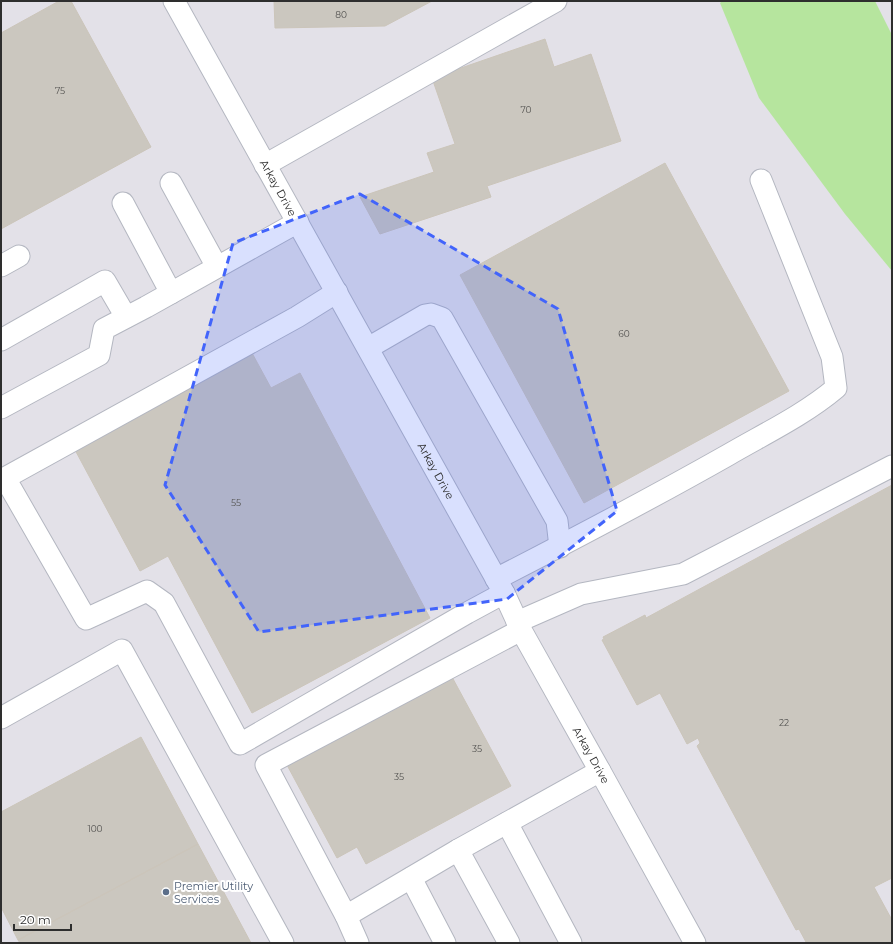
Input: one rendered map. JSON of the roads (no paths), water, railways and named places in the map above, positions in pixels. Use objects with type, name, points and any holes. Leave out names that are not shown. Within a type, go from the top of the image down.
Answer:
[{"type":"street","name":"Arkay Drive","points":[[174,1],[500,586],[519,626],[695,943]]},
{"type":"street","points":[[266,165],[556,1]]},
{"type":"street","points":[[337,292],[298,317],[6,478],[86,619],[147,591],[164,603],[240,744],[467,613],[500,586],[560,546],[715,462],[811,407],[836,388],[832,357],[761,180]]},
{"type":"street","points":[[171,183],[217,267]]},
{"type":"street","points":[[123,203],[171,293]]},
{"type":"street","points":[[1,408],[100,355],[104,329],[298,222]]},
{"type":"street","points":[[1,340],[105,281],[126,317]]},
{"type":"street","points":[[368,348],[424,316],[431,314],[442,318],[557,521],[560,546]]},
{"type":"street","points":[[358,943],[346,916],[266,765],[519,626],[581,594],[683,574],[892,466]]},
{"type":"street","points":[[1,718],[122,650],[283,943]]},
{"type":"street","points":[[346,916],[458,850],[600,771]]},
{"type":"street","points":[[507,823],[571,943]]},
{"type":"street","points":[[458,850],[509,943]]},
{"type":"street","points":[[411,878],[445,943]]},
{"type":"place","name":"Premier Utility Services","points":[[166,892]]}]
